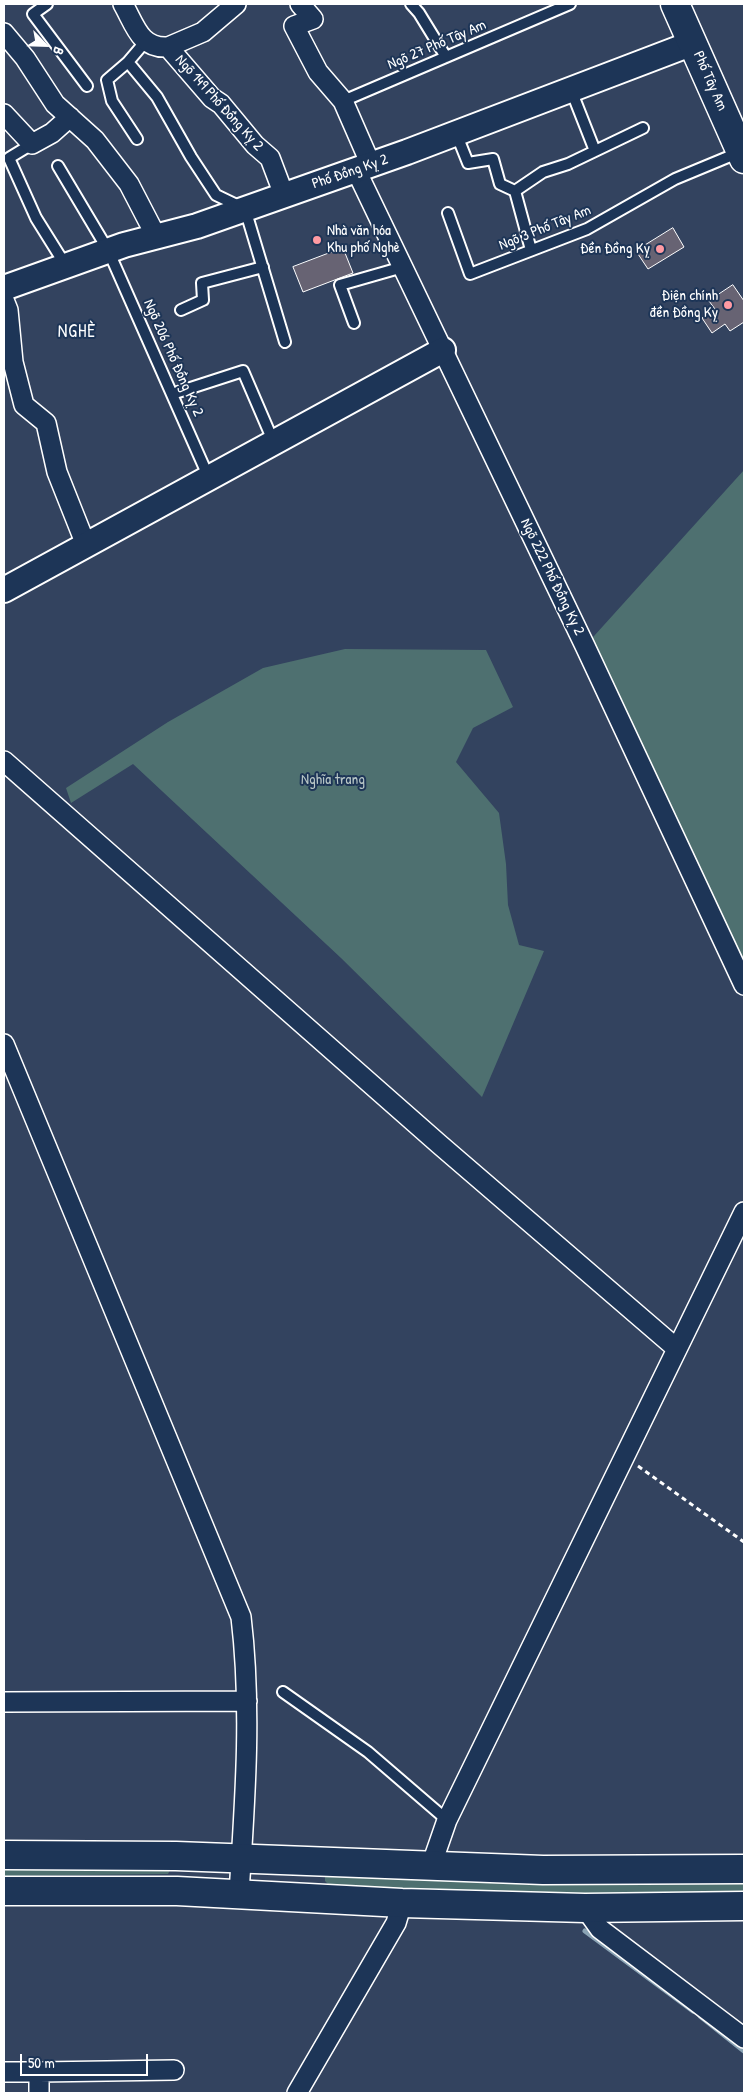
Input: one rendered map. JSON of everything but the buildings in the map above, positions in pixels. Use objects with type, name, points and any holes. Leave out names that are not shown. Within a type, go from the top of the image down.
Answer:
[{"type":"main road","name":"Phố Tây Am","points":[[675,4],[743,156]]},
{"type":"main road","points":[[4,1855],[241,1858],[543,1870],[744,1869]]},
{"type":"main road","points":[[4,1891],[148,1890],[402,1902],[585,1908],[744,1906]]},
{"type":"street","points":[[122,4],[145,42]]},
{"type":"street","points":[[168,47],[203,32],[236,4]]},
{"type":"street","name":"Ngõ 222 Phố Đồng Kỵ 2","points":[[300,4],[313,19],[294,26],[318,72],[343,101],[364,167],[403,267],[744,985]]},
{"type":"street","points":[[4,33],[25,58],[55,104],[95,140],[130,184],[156,236]]},
{"type":"street","name":"Ngõ 149 Phố Đồng Kỵ 2","points":[[145,42],[159,47],[168,47],[212,98],[221,104],[255,145],[270,158],[284,195]]},
{"type":"street","name":"Phố Đồng Kỵ 2","points":[[4,288],[108,250],[197,226],[364,167],[693,43]]},
{"type":"street","points":[[4,114],[32,144],[52,133],[70,117]]},
{"type":"street","points":[[4,300],[8,310],[8,350],[24,405],[46,423],[57,472],[86,545]]},
{"type":"street","points":[[4,590],[443,350]]},
{"type":"street","points":[[4,761],[439,1144],[676,1348]]},
{"type":"street","points":[[4,1044],[241,1617],[247,1666],[248,1701],[239,1893]]},
{"type":"street","points":[[431,1866],[447,1820],[744,1212]]},
{"type":"street","points":[[4,1702],[248,1701]]},
{"type":"street","points":[[297,2093],[396,1923],[402,1902]]},
{"type":"street","points":[[585,1908],[600,1929],[744,2038]]},
{"type":"street","points":[[4,2072],[174,2070]]},
{"type":"street","points":[[39,2072],[39,2093]]},
{"type":"lane","points":[[47,4],[32,14],[87,86]]},
{"type":"lane","points":[[411,4],[420,13],[446,57]]},
{"type":"lane","name":"Ngõ 27 Phố Tây Am","points":[[343,101],[570,4]]},
{"type":"lane","points":[[137,139],[112,102],[107,80],[128,62],[145,42]]},
{"type":"lane","points":[[128,62],[157,98],[191,158],[216,195],[245,209],[285,342]]},
{"type":"lane","points":[[571,90],[595,151]]},
{"type":"lane","points":[[515,191],[543,172],[568,164],[643,128]]},
{"type":"lane","points":[[456,133],[468,163],[493,159],[500,184],[515,191],[531,250]]},
{"type":"lane","points":[[32,144],[9,158],[36,218],[66,266]]},
{"type":"lane","name":"Ngõ 3 Phố Tây Am","points":[[448,213],[470,274],[587,229],[676,179],[743,156]]},
{"type":"lane","name":"Ngõ 206 Phố Đồng Kỵ 2","points":[[58,166],[108,250],[210,478]]},
{"type":"lane","points":[[181,310],[203,300],[202,283],[263,267]]},
{"type":"lane","points":[[354,323],[340,285],[403,267]]},
{"type":"lane","points":[[172,394],[244,371],[274,443]]},
{"type":"lane","points":[[283,1692],[368,1752],[447,1820]]},
{"type":"path","points":[[624,1456],[744,1542]]},
{"type":"green space","points":[[744,470],[744,985],[585,646]]},
{"type":"green space","name":"Nghĩa trang","points":[[345,649],[486,650],[513,707],[473,728],[456,762],[499,813],[506,864],[508,905],[519,945],[544,951],[482,1097],[341,958],[133,764],[71,803],[66,788],[168,722],[263,668]]},
{"type":"green space","points":[[4,1865],[171,1868],[168,1874],[4,1876]]},
{"type":"green space","points":[[330,1874],[539,1885],[744,1882],[744,1893],[536,1895],[432,1892],[328,1884],[325,1881],[325,1876]]},
{"type":"waterway","points":[[585,1931],[693,2011]]},
{"type":"waterway","points":[[700,2016],[744,2051]]},
{"type":"place","name":"Nhà văn hóa Khu phố Nghè","points":[[317,240]]},
{"type":"place","name":"Đền Đồng Kỵ","points":[[660,249]]},
{"type":"place","name":"Điện chính đền Đồng Kỵ","points":[[728,305]]},
{"type":"district","name":"NGHÈ","points":[[77,332]]}]
